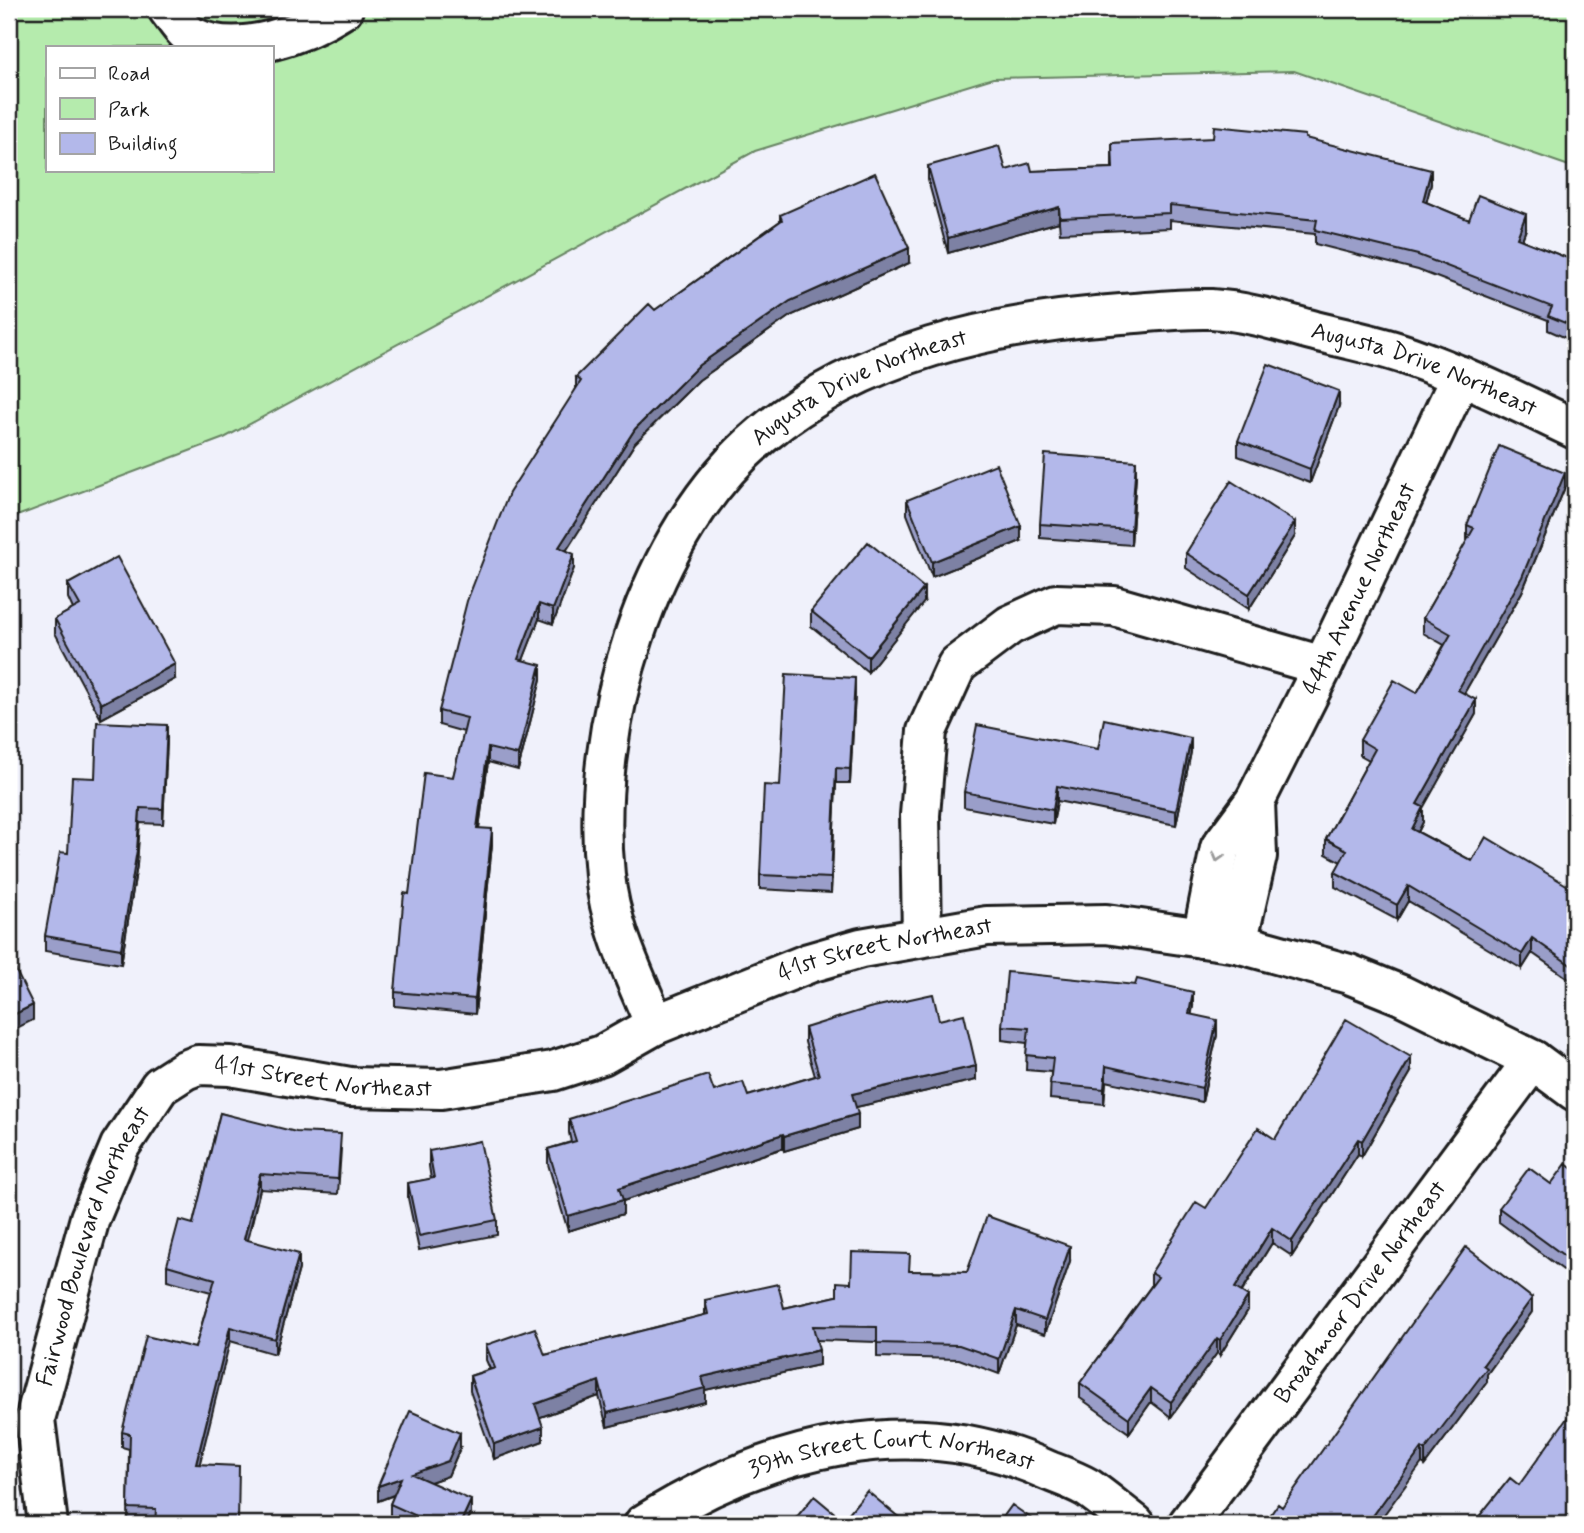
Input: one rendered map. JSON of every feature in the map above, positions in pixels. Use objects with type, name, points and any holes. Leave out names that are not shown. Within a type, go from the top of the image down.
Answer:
[{"type":"street","points":[[168,9],[191,37],[223,44],[274,41],[317,26],[342,9]]},
{"type":"street","name":"Augusta Drive Northeast","points":[[654,1024],[617,933],[605,876],[603,806],[614,706],[627,656],[659,573],[711,491],[761,436],[831,388],[871,370],[997,328],[1057,319],[1212,309],[1261,317],[1405,355],[1461,376],[1575,429]]},
{"type":"street","name":"44th Avenue Northeast","points":[[1220,940],[1220,848],[1255,800],[1323,666],[1461,376]]},
{"type":"street","points":[[922,937],[920,815],[927,731],[957,666],[1010,625],[1056,604],[1114,606],[1323,666]]},
{"type":"street","name":"41st Street Northeast","points":[[185,1070],[212,1064],[349,1087],[441,1089],[553,1071],[603,1055],[654,1024],[809,963],[861,948],[987,926],[1049,923],[1106,924],[1220,940],[1349,974],[1391,990],[1533,1060],[1575,1091]]},
{"type":"street","name":"Broadmoor Drive Northeast","points":[[1188,1524],[1533,1060]]},
{"type":"street","name":"Fairwood Boulevard Northeast","points":[[48,1524],[22,1417],[90,1218],[120,1146],[160,1086],[185,1070]]},
{"type":"street","name":"39th Street Court Northeast","points":[[644,1524],[673,1506],[777,1459],[818,1448],[908,1439],[944,1440],[1012,1454],[1087,1488],[1135,1524]]},
{"type":"green space","points":[[9,9],[1575,9],[1575,168],[1294,71],[993,78],[755,151],[224,438],[9,519]]},
{"type":"building","points":[[1214,126],[1305,135],[1305,138],[1431,170],[1423,201],[1469,220],[1478,195],[1526,214],[1517,238],[1572,260],[1575,251],[1575,327],[1548,316],[1552,307],[1418,255],[1315,230],[1317,220],[1170,205],[1170,213],[1060,218],[1059,207],[948,238],[928,166],[999,146],[1006,170],[1030,163],[1032,171],[1113,168],[1112,143],[1213,138]]},
{"type":"building","points":[[875,173],[909,248],[790,301],[699,365],[635,429],[559,547],[574,554],[553,609],[539,604],[518,659],[541,665],[518,755],[488,748],[477,828],[492,829],[475,999],[395,992],[404,893],[409,894],[424,773],[453,777],[467,718],[439,711],[467,601],[509,493],[581,381],[576,377],[649,304],[655,310],[782,220],[780,215]]},
{"type":"building","points":[[1268,364],[1339,391],[1310,469],[1238,441]]},
{"type":"building","points":[[1499,446],[1565,473],[1522,577],[1458,690],[1476,700],[1417,804],[1423,807],[1412,829],[1472,861],[1486,837],[1575,890],[1575,968],[1532,938],[1522,954],[1408,886],[1397,905],[1335,872],[1347,850],[1326,839],[1375,749],[1360,740],[1394,680],[1417,693],[1451,634],[1423,618],[1474,528],[1467,525]]},
{"type":"building","points":[[1045,454],[1136,461],[1131,530],[1040,524]]},
{"type":"building","points":[[996,464],[1021,526],[932,562],[907,500]]},
{"type":"building","points":[[1231,481],[1295,522],[1249,594],[1186,553]]},
{"type":"building","points":[[868,542],[924,588],[868,657],[811,611]]},
{"type":"building","points":[[117,557],[175,664],[101,704],[55,619],[80,605],[68,584]]},
{"type":"building","points":[[9,598],[13,598],[9,646]]},
{"type":"building","points":[[786,674],[855,678],[850,769],[836,768],[831,878],[760,875],[764,785],[780,786]]},
{"type":"building","points":[[1104,719],[1191,738],[1176,811],[1057,786],[1053,810],[964,792],[977,725],[1098,749]]},
{"type":"building","points":[[97,722],[167,725],[163,809],[140,808],[137,850],[121,949],[45,936],[60,852],[68,853],[72,777],[95,778]]},
{"type":"building","points":[[9,957],[33,1005],[9,1017]]},
{"type":"building","points":[[1007,972],[1135,985],[1137,979],[1193,992],[1189,1014],[1217,1020],[1202,1088],[1106,1066],[1104,1089],[1050,1084],[1053,1058],[1026,1055],[1029,1028],[1002,1026]]},
{"type":"building","points":[[933,994],[939,1020],[964,1014],[976,1066],[852,1094],[858,1114],[784,1136],[783,1134],[619,1188],[623,1200],[568,1216],[548,1149],[576,1141],[569,1119],[708,1075],[714,1091],[743,1082],[748,1096],[819,1075],[805,1028],[869,1008]]},
{"type":"building","points":[[1346,1019],[1411,1057],[1362,1141],[1358,1139],[1292,1241],[1272,1228],[1235,1288],[1248,1296],[1220,1340],[1217,1338],[1171,1402],[1151,1388],[1129,1418],[1080,1383],[1158,1277],[1151,1273],[1196,1202],[1206,1208],[1258,1128],[1275,1139]]},
{"type":"building","points":[[220,1113],[296,1132],[341,1134],[338,1179],[260,1174],[244,1239],[299,1254],[275,1339],[230,1327],[196,1464],[239,1466],[238,1524],[155,1524],[156,1509],[128,1508],[130,1434],[122,1432],[146,1336],[195,1348],[215,1279],[167,1265],[179,1220],[193,1224]]},
{"type":"building","points":[[480,1141],[497,1220],[419,1236],[408,1183],[434,1178],[429,1151]]},
{"type":"building","points":[[1566,1164],[1575,1171],[1575,1244],[1566,1257],[1499,1208],[1529,1168],[1551,1184]]},
{"type":"building","points":[[987,1216],[1070,1246],[1045,1320],[1016,1310],[999,1359],[959,1345],[877,1343],[877,1327],[813,1326],[819,1350],[702,1377],[705,1388],[607,1413],[599,1381],[535,1404],[543,1427],[494,1444],[470,1376],[495,1368],[486,1345],[535,1328],[545,1355],[708,1314],[705,1300],[778,1284],[784,1308],[837,1296],[837,1282],[851,1283],[852,1252],[910,1254],[909,1271],[967,1272]]},
{"type":"building","points":[[1466,1247],[1532,1298],[1483,1365],[1487,1368],[1425,1450],[1422,1448],[1367,1524],[1264,1524],[1278,1504],[1282,1507]]},
{"type":"building","points":[[1575,1407],[1575,1524],[1473,1524],[1510,1478],[1519,1485]]},
{"type":"building","points":[[410,1411],[460,1433],[448,1461],[412,1474],[471,1500],[460,1524],[418,1524],[421,1518],[390,1504],[401,1478],[378,1486]]},
{"type":"building","points":[[867,1491],[907,1524],[791,1524],[814,1496],[843,1520]]},
{"type":"building","points":[[1012,1505],[1039,1524],[998,1524]]}]
